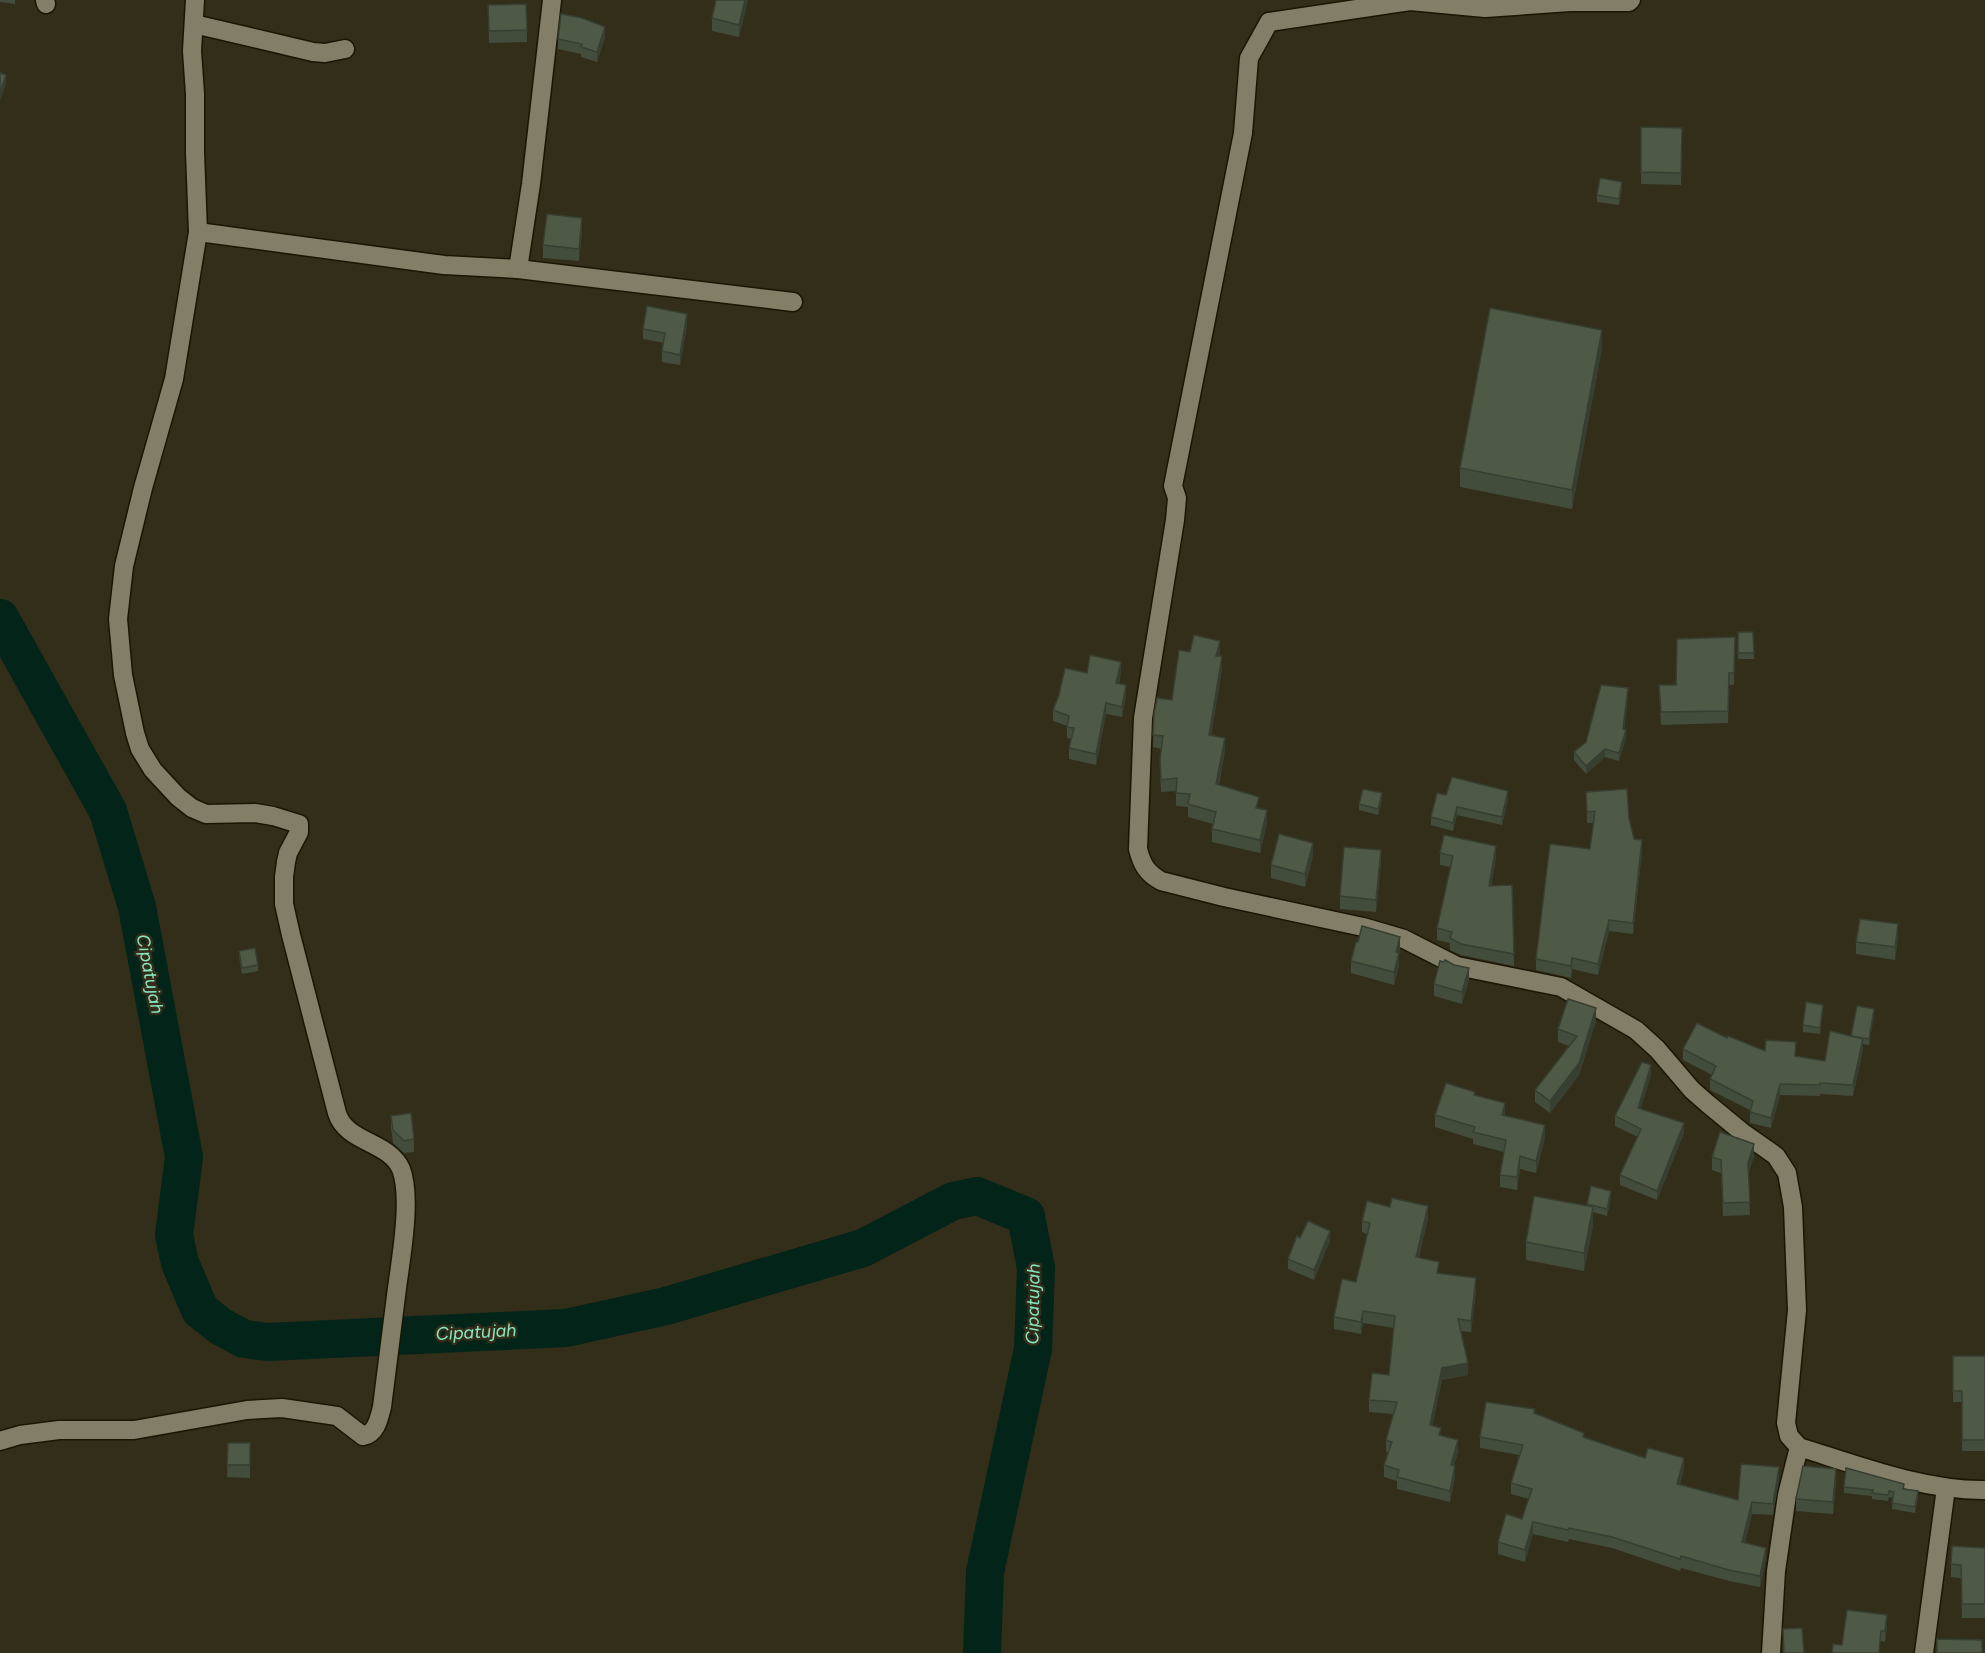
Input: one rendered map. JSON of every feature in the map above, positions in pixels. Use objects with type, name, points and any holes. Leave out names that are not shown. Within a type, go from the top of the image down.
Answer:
[{"type":"street","points":[[0,1441],[20,1435],[59,1430],[134,1430],[247,1410],[282,1408],[337,1416],[365,1436],[375,1427],[382,1407],[404,1239],[405,1192],[400,1168],[393,1158],[348,1130],[339,1120],[284,904],[284,878],[288,854],[299,832],[299,824],[255,813],[206,814],[192,808],[178,797],[153,770],[140,749],[123,675],[118,619],[124,566],[174,379],[198,232],[192,51],[195,0]]},
{"type":"street","points":[[518,269],[531,184],[552,0]]},
{"type":"street","points":[[1631,0],[1629,2],[1570,2],[1485,8],[1410,1],[1269,22],[1249,58],[1242,133],[1173,486],[1177,498],[1175,519],[1143,718],[1138,849],[1143,866],[1161,881],[1387,933],[1404,939],[1457,966],[1542,982],[1569,991],[1636,1030],[1657,1049],[1692,1090],[1742,1132],[1776,1156],[1787,1173],[1793,1207],[1797,1310],[1786,1422],[1789,1436],[1799,1447],[1869,1468],[1946,1488],[1985,1490]]},
{"type":"street","points":[[194,24],[313,52],[325,53],[345,49]]},
{"type":"street","points":[[198,232],[444,265],[518,269],[793,302]]},
{"type":"street","points":[[1772,1653],[1776,1571],[1787,1495],[1799,1447]]},
{"type":"street","points":[[1924,1653],[1946,1488]]},
{"type":"building","points":[[716,0],[745,0],[739,25],[712,18]]},
{"type":"building","points":[[526,4],[527,30],[489,31],[488,5]]},
{"type":"building","points":[[561,14],[582,18],[605,27],[597,52],[581,47],[582,44],[558,39]]},
{"type":"building","points":[[0,73],[6,75],[0,92]]},
{"type":"building","points":[[1641,127],[1682,128],[1681,173],[1641,172]]},
{"type":"building","points":[[1600,178],[1622,182],[1619,199],[1597,195]]},
{"type":"building","points":[[547,214],[582,218],[579,249],[543,245]]},
{"type":"building","points":[[647,306],[687,314],[680,355],[662,351],[665,333],[643,329]]},
{"type":"building","points":[[1490,308],[1602,330],[1572,490],[1460,468]]},
{"type":"building","points":[[1738,632],[1753,632],[1754,653],[1738,653]]},
{"type":"building","points":[[1194,635],[1220,641],[1216,656],[1222,656],[1209,735],[1225,738],[1216,784],[1259,797],[1256,808],[1267,810],[1260,840],[1212,829],[1216,812],[1188,804],[1190,794],[1176,793],[1177,778],[1161,780],[1160,759],[1163,736],[1153,735],[1157,698],[1172,700],[1179,650],[1190,652]]},
{"type":"building","points":[[1735,637],[1734,673],[1729,673],[1728,711],[1661,712],[1659,685],[1676,685],[1677,639]]},
{"type":"building","points":[[1090,655],[1121,662],[1116,683],[1126,685],[1122,707],[1106,703],[1096,754],[1069,748],[1074,728],[1067,727],[1069,716],[1053,710],[1065,668],[1087,673]]},
{"type":"building","points":[[1601,685],[1628,688],[1623,729],[1626,730],[1619,753],[1605,749],[1586,766],[1574,752],[1586,742]]},
{"type":"building","points":[[1452,777],[1508,791],[1502,817],[1457,807],[1453,823],[1431,817],[1437,793],[1446,795]]},
{"type":"building","points":[[1363,789],[1382,793],[1378,809],[1359,804]]},
{"type":"building","points":[[1627,789],[1629,818],[1634,839],[1642,840],[1633,923],[1609,920],[1598,964],[1572,958],[1571,966],[1536,959],[1550,844],[1590,849],[1595,811],[1587,812],[1586,792]]},
{"type":"building","points":[[1279,834],[1313,843],[1305,874],[1271,865]]},
{"type":"building","points":[[1444,835],[1496,846],[1489,886],[1512,885],[1514,954],[1461,944],[1450,938],[1452,932],[1437,928],[1453,856],[1440,853]]},
{"type":"building","points":[[1344,847],[1381,850],[1376,900],[1340,896]]},
{"type":"building","points":[[1860,919],[1898,924],[1895,947],[1856,942]]},
{"type":"building","points":[[1362,926],[1400,937],[1394,972],[1351,961]]},
{"type":"building","points":[[255,948],[258,965],[242,968],[239,951]]},
{"type":"building","points":[[1445,960],[1454,965],[1469,968],[1462,992],[1434,984],[1440,961]]},
{"type":"building","points":[[1568,999],[1596,1008],[1579,1063],[1550,1101],[1535,1090],[1577,1036],[1558,1029]]},
{"type":"building","points":[[1806,1002],[1823,1005],[1820,1028],[1803,1025]]},
{"type":"building","points":[[1857,1006],[1874,1009],[1869,1039],[1851,1036]]},
{"type":"building","points":[[1697,1023],[1727,1038],[1728,1036],[1765,1051],[1766,1040],[1796,1042],[1795,1056],[1825,1061],[1830,1031],[1863,1039],[1853,1085],[1780,1084],[1771,1118],[1750,1112],[1753,1101],[1710,1079],[1716,1066],[1683,1049]]},
{"type":"building","points":[[1642,1062],[1651,1065],[1638,1108],[1684,1123],[1657,1191],[1620,1175],[1641,1129],[1615,1116]]},
{"type":"building","points":[[1446,1083],[1475,1092],[1474,1095],[1505,1103],[1502,1115],[1545,1125],[1536,1161],[1520,1156],[1517,1177],[1500,1175],[1506,1140],[1473,1132],[1475,1127],[1435,1115]]},
{"type":"building","points":[[411,1113],[414,1139],[404,1141],[393,1130],[391,1116]]},
{"type":"building","points":[[1720,1132],[1754,1144],[1748,1163],[1750,1202],[1723,1203],[1721,1160],[1712,1157]]},
{"type":"building","points":[[1591,1186],[1611,1191],[1607,1209],[1587,1204]]},
{"type":"building","points":[[1534,1196],[1593,1207],[1584,1253],[1526,1242]]},
{"type":"building","points":[[1392,1198],[1428,1206],[1416,1257],[1439,1262],[1437,1273],[1476,1278],[1471,1321],[1458,1319],[1468,1363],[1442,1368],[1430,1425],[1441,1428],[1439,1435],[1458,1440],[1451,1465],[1455,1466],[1450,1491],[1397,1477],[1399,1470],[1384,1465],[1392,1442],[1386,1440],[1397,1402],[1369,1400],[1372,1373],[1389,1375],[1395,1316],[1363,1311],[1361,1322],[1334,1317],[1342,1279],[1356,1282],[1370,1223],[1362,1221],[1367,1201],[1390,1207]]},
{"type":"building","points":[[1308,1221],[1330,1231],[1314,1270],[1288,1259],[1297,1236],[1300,1238]]},
{"type":"building","points":[[1953,1356],[1985,1356],[1985,1440],[1962,1440],[1962,1391],[1953,1391]]},
{"type":"building","points":[[1486,1402],[1535,1409],[1534,1413],[1584,1433],[1583,1437],[1645,1458],[1648,1448],[1684,1458],[1677,1484],[1738,1500],[1741,1464],[1779,1467],[1773,1504],[1752,1502],[1742,1542],[1766,1548],[1760,1576],[1681,1556],[1680,1559],[1612,1537],[1533,1522],[1525,1550],[1498,1542],[1506,1514],[1522,1519],[1532,1489],[1511,1483],[1523,1445],[1480,1437]]},
{"type":"building","points":[[228,1443],[250,1443],[250,1465],[227,1465]]},
{"type":"building","points":[[1803,1466],[1836,1469],[1833,1502],[1796,1499]]},
{"type":"building","points":[[1846,1468],[1904,1484],[1903,1489],[1918,1491],[1915,1507],[1892,1503],[1894,1492],[1889,1491],[1888,1495],[1872,1493],[1873,1490],[1844,1487]]},
{"type":"building","points":[[1952,1546],[1985,1548],[1985,1604],[1962,1604],[1961,1565],[1951,1564]]},
{"type":"building","points":[[1847,1610],[1887,1615],[1885,1631],[1881,1631],[1879,1653],[1832,1653],[1833,1644],[1842,1645]]},
{"type":"building","points":[[1802,1628],[1804,1653],[1784,1653],[1783,1629]]},
{"type":"building","points":[[1937,1639],[1982,1640],[1982,1653],[1937,1653]]},
{"type":"waterway","name":"Cipatujah","points":[[0,618],[108,811],[137,907],[184,1157],[174,1235],[180,1263],[200,1310],[220,1326],[244,1339],[268,1342],[566,1328],[666,1306],[863,1248],[953,1201],[977,1196],[1026,1216],[1036,1268],[1033,1349],[985,1572],[982,1653]]}]
